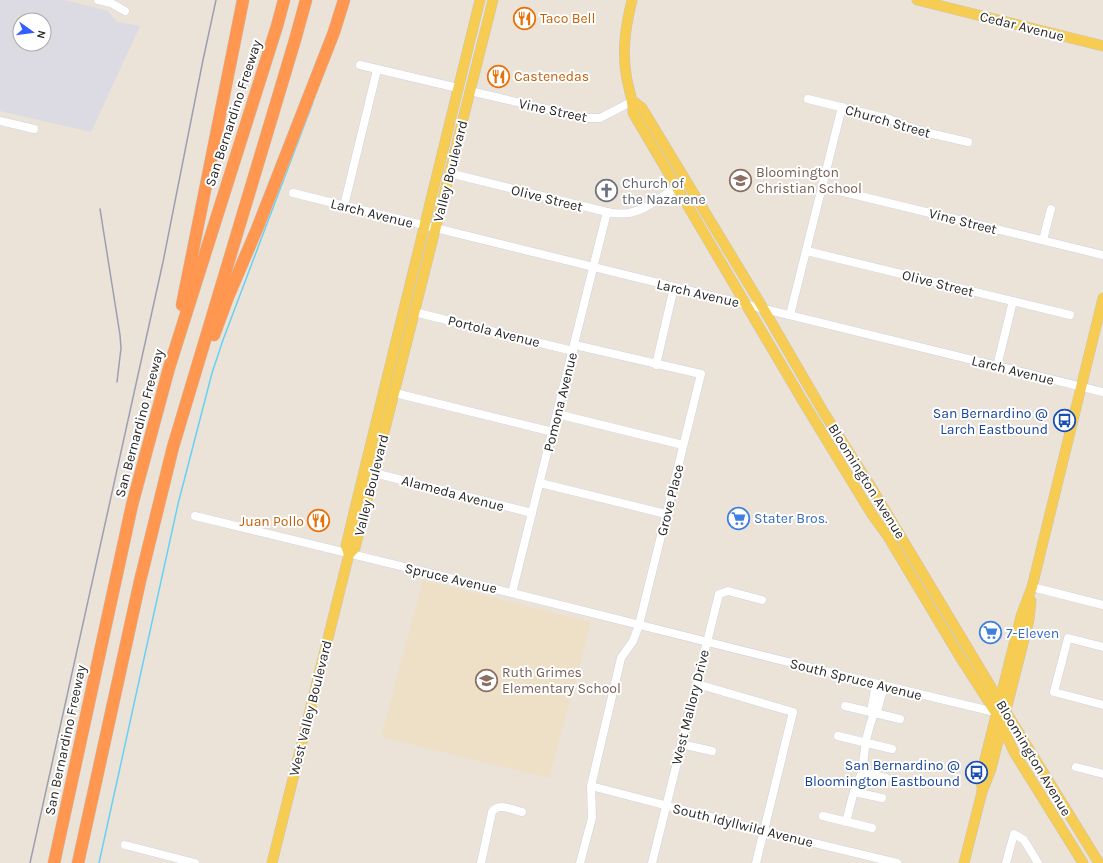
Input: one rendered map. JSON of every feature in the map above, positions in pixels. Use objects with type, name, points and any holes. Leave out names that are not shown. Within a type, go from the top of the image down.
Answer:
[{"type":"highway","points":[[169,368],[243,0]]},
{"type":"highway","name":"San Bernardino Freeway","points":[[54,863],[132,505],[169,368],[284,0]]},
{"type":"highway","points":[[78,863],[140,581],[175,441],[306,0]]},
{"type":"highway","points":[[175,441],[183,430],[200,375],[228,297],[257,229],[328,47],[344,0]]},
{"type":"main road","name":"Valley Boulevard","points":[[480,0],[346,546],[349,554],[355,548],[494,0]]},
{"type":"main road","name":"Cedar Avenue","points":[[917,0],[1103,46]]},
{"type":"main road","name":"Bloomington Avenue","points":[[631,2],[625,30],[624,57],[633,101],[633,113],[804,403],[871,513],[887,535],[960,657],[1001,712],[1099,863]]},
{"type":"main road","name":"Bloomington Avenue","points":[[633,101],[642,108],[763,308],[824,413],[847,447],[917,563],[999,700],[1001,712]]},
{"type":"main road","points":[[999,700],[1021,616],[1032,587],[1103,298]]},
{"type":"main road","points":[[836,454],[847,447]]},
{"type":"main road","points":[[887,535],[899,546],[910,563],[917,563]]},
{"type":"main road","name":"West Valley Boulevard","points":[[272,863],[323,653],[349,554]]},
{"type":"main road","points":[[982,792],[982,770],[1029,620],[1032,587]]},
{"type":"main road","points":[[984,675],[998,678],[1006,673]]},
{"type":"main road","points":[[964,863],[982,792],[991,769],[1002,727],[1001,712]]},
{"type":"main road","name":"Bloomington Avenue","points":[[1002,727],[1014,752],[1083,863]]},
{"type":"main road","points":[[995,754],[1004,750],[1014,752]]},
{"type":"street","points":[[98,0],[111,3],[125,11]]},
{"type":"street","points":[[360,65],[458,88]]},
{"type":"street","points":[[344,206],[377,70]]},
{"type":"street","name":"Vine Street","points":[[470,91],[584,118],[600,118],[633,101]]},
{"type":"street","name":"Church Street","points":[[808,98],[889,119],[920,131],[968,142]]},
{"type":"street","points":[[790,315],[842,107]]},
{"type":"street","points":[[0,121],[34,129]]},
{"type":"street","name":"Olive Street","points":[[449,173],[623,215],[636,212],[686,182]]},
{"type":"street","name":"Vine Street","points":[[823,186],[1103,255]]},
{"type":"street","name":"Larch Avenue","points":[[293,193],[1103,392]]},
{"type":"street","points":[[1043,240],[1051,209]]},
{"type":"street","name":"Pomona Avenue","points":[[512,593],[607,212]]},
{"type":"street","name":"Olive Street","points":[[807,251],[1070,315]]},
{"type":"street","points":[[656,365],[674,287]]},
{"type":"street","points":[[997,366],[1013,301]]},
{"type":"street","name":"Portola Avenue","points":[[414,312],[574,348],[700,374]]},
{"type":"street","name":"Grove Place","points":[[580,863],[592,818],[590,786],[621,658],[633,641],[639,625],[700,374]]},
{"type":"street","points":[[395,393],[552,432]]},
{"type":"street","points":[[557,414],[683,445]]},
{"type":"street","name":"Alameda Avenue","points":[[374,473],[532,513]]},
{"type":"street","points":[[540,483],[666,514]]},
{"type":"street","name":"Spruce Avenue","points":[[195,516],[706,642]]},
{"type":"street","points":[[1032,587],[1103,605]]},
{"type":"street","name":"West Mallory Drive","points":[[652,863],[718,594],[728,591],[762,600]]},
{"type":"street","points":[[1103,647],[1068,638],[1054,692],[1103,705]]},
{"type":"street","name":"South Spruce Avenue","points":[[706,642],[880,685],[1001,712]]},
{"type":"street","points":[[697,684],[793,712],[756,863]]},
{"type":"street","points":[[846,822],[854,792],[862,772],[866,742],[874,713],[878,708],[880,685]]},
{"type":"street","points":[[845,706],[900,719]]},
{"type":"street","points":[[838,736],[892,749]]},
{"type":"street","points":[[681,744],[712,751]]},
{"type":"street","points":[[1076,767],[1103,774]]},
{"type":"street","points":[[862,772],[886,778]]},
{"type":"street","name":"South Idyllwild Avenue","points":[[590,786],[891,862]]},
{"type":"street","points":[[854,792],[882,798]]},
{"type":"street","points":[[481,863],[494,808],[500,806],[522,812]]},
{"type":"street","points":[[823,816],[872,828]]},
{"type":"street","points":[[1006,863],[1014,834],[1024,840],[1038,863]]},
{"type":"street","points":[[125,845],[194,863]]},
{"type":"shaded area","points":[[0,0],[65,0],[108,11],[117,22],[140,26],[91,132],[0,111]]},
{"type":"shaded area","name":"Ruth Grimes Elementary School","points":[[423,580],[591,622],[549,778],[381,737]]},
{"type":"waterway","points":[[99,863],[178,504],[212,373],[223,340],[313,102]]},
{"type":"railway","points":[[30,863],[163,262],[216,0]]},
{"type":"railway","points":[[100,209],[120,335],[121,348],[117,382]]},
{"type":"place","name":"Taco Bell","points":[[525,18]]},
{"type":"place","name":"Castenedas","points":[[498,76]]},
{"type":"place","name":"Bloomington Christian School","points":[[741,180]]},
{"type":"place","name":"Church of the Nazarene","points":[[606,191]]},
{"type":"place","name":"San Bernardino @ Larch Eastbound","points":[[1064,421]]},
{"type":"place","name":"Stater Bros.","points":[[738,518]]},
{"type":"place","name":"Juan Pollo","points":[[319,521]]},
{"type":"place","name":"7-Eleven","points":[[990,633]]},
{"type":"place","name":"Ruth Grimes Elementary School","points":[[486,680]]},
{"type":"place","name":"San Bernardino @ Bloomington Eastbound","points":[[976,773]]}]
